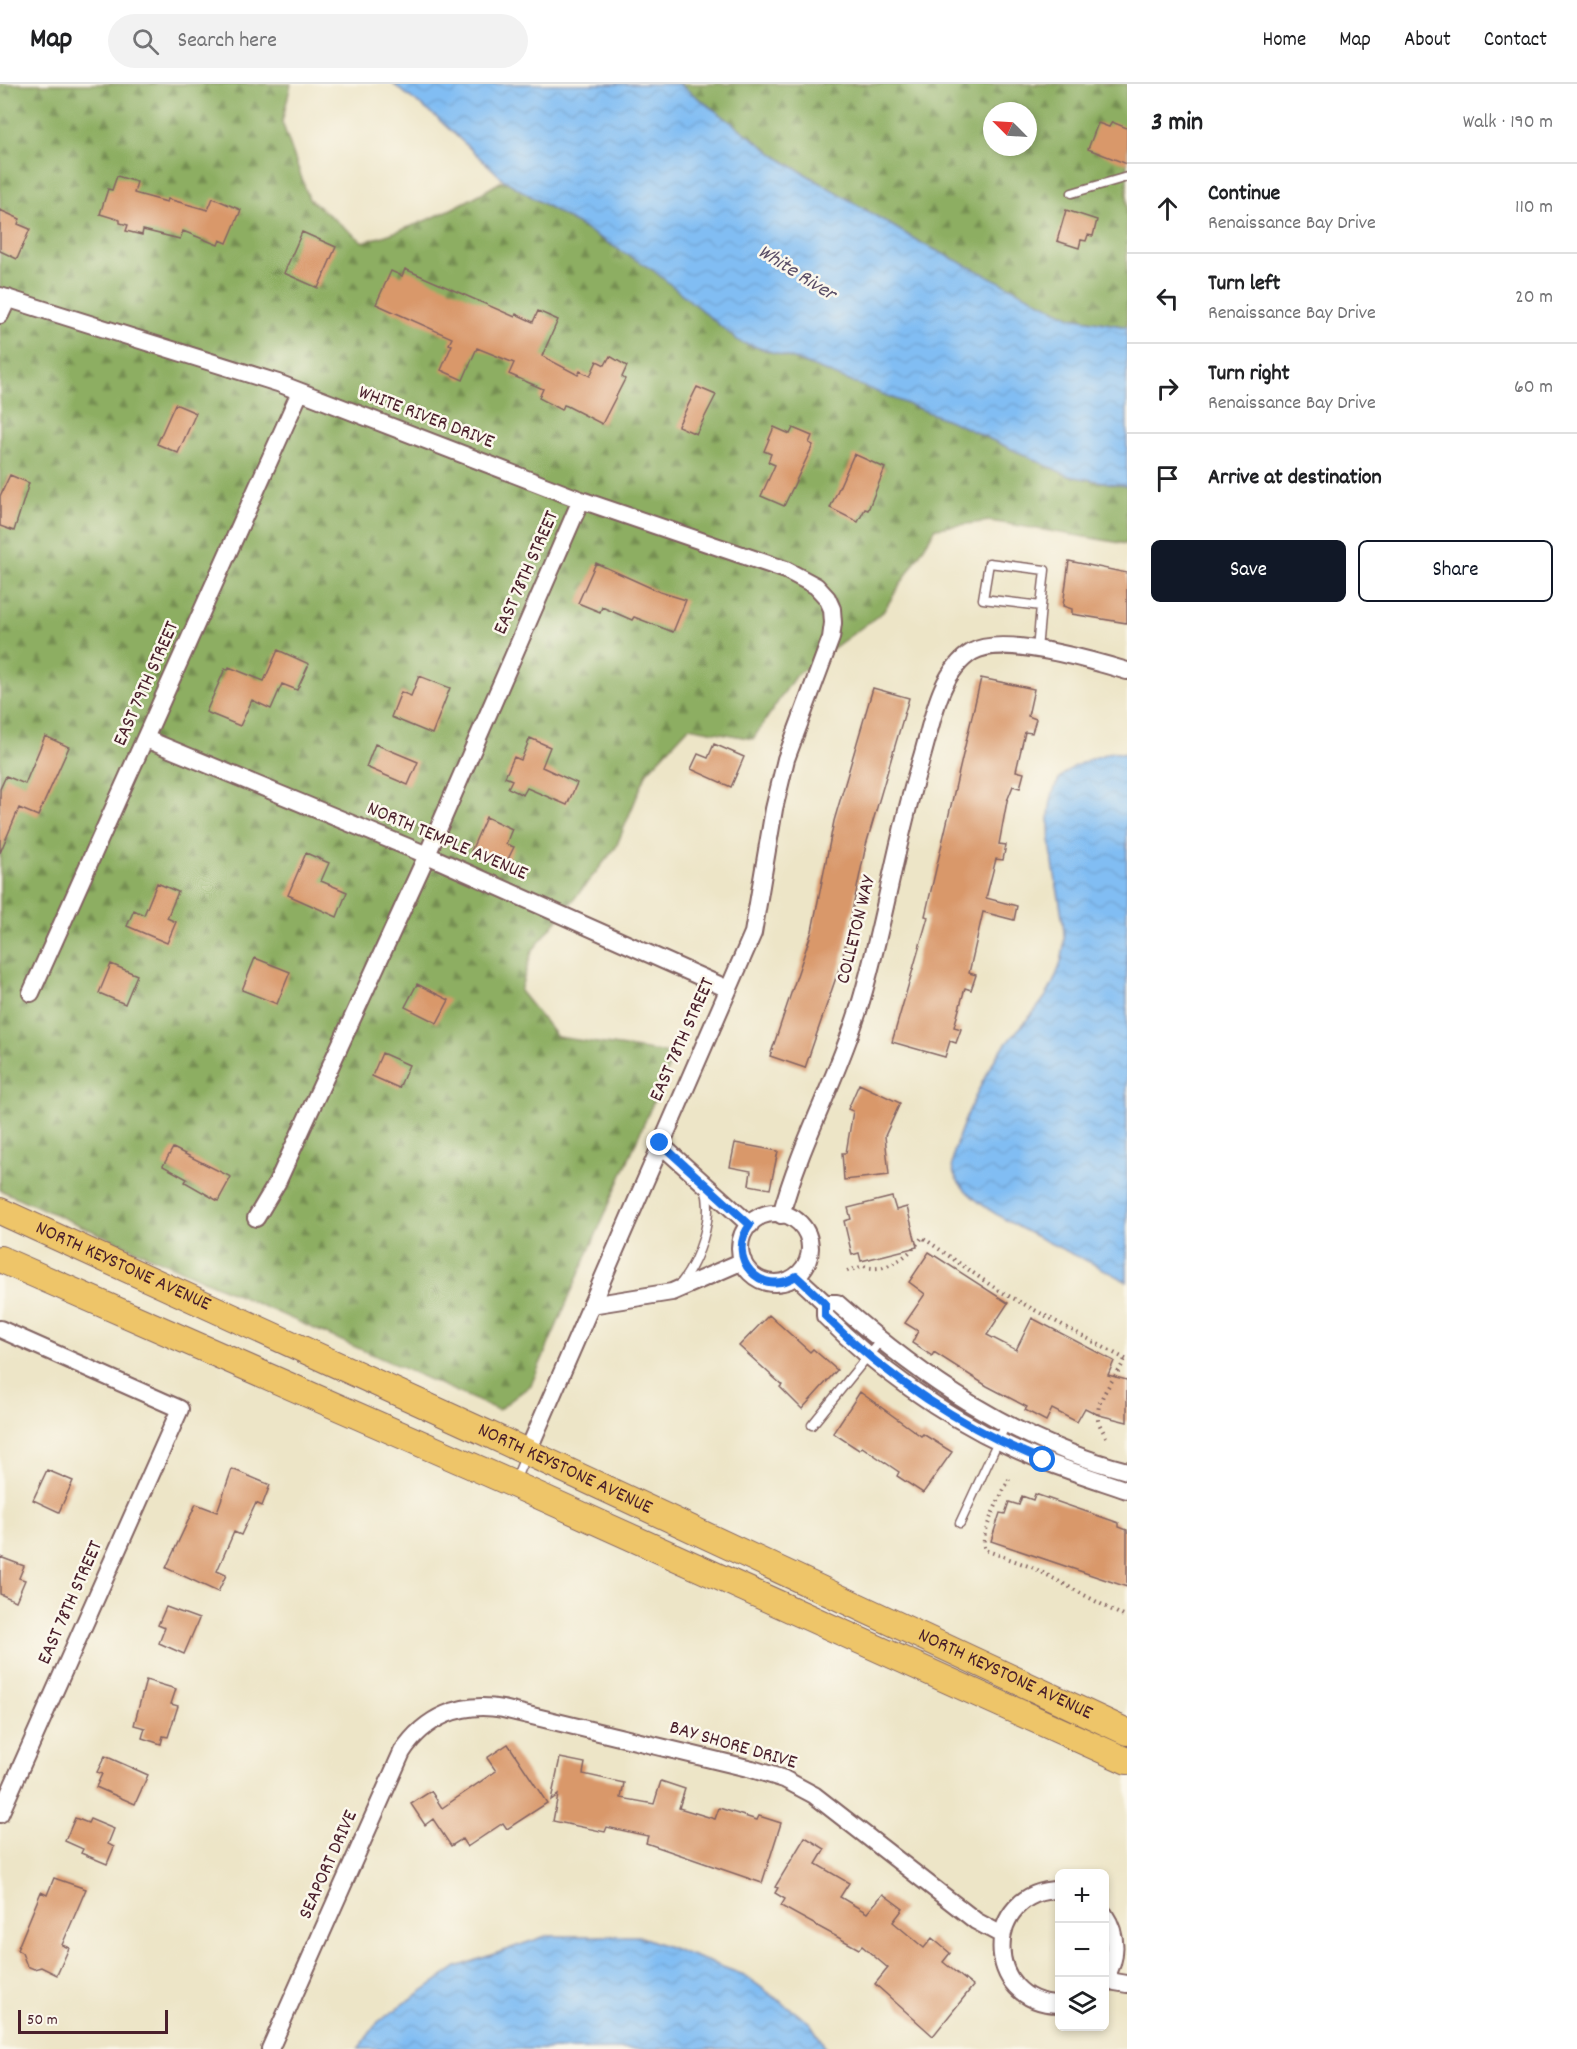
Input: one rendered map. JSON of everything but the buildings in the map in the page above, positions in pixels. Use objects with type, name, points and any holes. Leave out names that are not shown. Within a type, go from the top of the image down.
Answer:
[{"type":"main road","name":"NORTH KEYSTONE AVENUE","points":[[0,1211],[1127,1732]]},
{"type":"main road","name":"NORTH KEYSTONE AVENUE","points":[[0,1259],[513,1484],[1127,1761]]},
{"type":"street","points":[[0,315],[4,297]]},
{"type":"street","name":"WHITE RIVER DRIVE","points":[[4,297],[300,392],[581,500],[786,570],[816,586],[827,598]]},
{"type":"street","name":"EAST 79TH STREET","points":[[32,993],[300,392]]},
{"type":"street","name":"EAST 78TH STREET","points":[[256,1218],[277,1183],[427,855],[581,500]]},
{"type":"street","name":"EAST 78TH STREET","points":[[527,1453],[660,1143],[747,948],[757,919],[774,809],[786,759],[831,638],[832,609],[827,598]]},
{"type":"street","name":"COLLETON WAY","points":[[781,1215],[800,1152],[836,1074],[861,1001],[876,949],[914,783],[939,701],[954,667],[967,656],[991,646],[1037,651]]},
{"type":"street","points":[[1037,651],[1088,658],[1127,671]]},
{"type":"street","name":"NORTH TEMPLE AVENUE","points":[[146,739],[427,855],[728,989]]},
{"type":"street","points":[[660,1143],[750,1225]]},
{"type":"street","points":[[766,1215],[781,1215],[796,1220],[804,1228],[809,1243],[808,1259],[796,1276],[777,1283],[763,1281],[754,1276],[743,1262],[741,1244],[750,1225],[766,1215]]},
{"type":"street","points":[[591,1305],[675,1290],[743,1262]]},
{"type":"street","points":[[796,1276],[825,1303],[837,1303],[880,1341],[952,1394],[1006,1424],[1071,1453],[1127,1471]]},
{"type":"street","points":[[825,1303],[825,1316],[868,1355],[947,1412],[998,1440],[1087,1477],[1127,1490]]},
{"type":"street","name":"EAST 78TH STREET","points":[[0,1329],[180,1409],[0,1814]]},
{"type":"street","name":"BAY SHORE DRIVE","points":[[445,1714],[473,1707],[492,1707],[753,1769],[784,1779],[821,1800],[976,1921],[1002,1935]]},
{"type":"street","name":"SEAPORT DRIVE","points":[[270,2049],[402,1752],[413,1736],[445,1714]]},
{"type":"street","points":[[1055,1890],[1042,1892],[1024,1901],[1010,1916],[1002,1935],[1002,1961],[1014,1985],[1036,2000],[1055,2003]]},
{"type":"street","points":[[1105,1977],[1114,1958],[1115,1944],[1109,1922]]},
{"type":"street","points":[[1109,1980],[1127,1984]]},
{"type":"lane","points":[[1072,193],[1127,177]]},
{"type":"lane","points":[[1037,651],[1045,570],[989,563],[982,599],[1041,606]]},
{"type":"lane","points":[[675,1290],[694,1263],[703,1236],[707,1193],[703,1181]]},
{"type":"lane","points":[[813,1425],[880,1341]]},
{"type":"lane","points":[[960,1523],[1006,1424]]},
{"type":"lane","name":"EAST 78TH STREET","points":[[513,1484],[527,1453]]},
{"type":"path","points":[[847,1271],[864,1266],[869,1269],[886,1266],[902,1259],[916,1247],[922,1237],[996,1289],[1126,1359],[1100,1406],[1098,1421],[1106,1437]]},
{"type":"path","points":[[1009,1479],[985,1533],[982,1544],[985,1550],[1034,1568],[1127,1618]]},
{"type":"green space","points":[[0,84],[291,84],[282,122],[309,199],[363,242],[436,216],[504,180],[653,270],[740,342],[794,359],[958,424],[1069,476],[1127,486],[1127,544],[990,521],[936,528],[883,612],[795,676],[753,739],[689,727],[647,772],[616,847],[532,951],[520,991],[557,1037],[674,1054],[531,1385],[498,1410],[0,1190]]},
{"type":"green space","points":[[679,84],[1127,84],[1127,327],[1071,317],[921,243],[782,160]]},
{"type":"water","name":"White River","points":[[393,84],[679,84],[782,160],[921,243],[1071,317],[1127,327],[1127,486],[1069,476],[958,424],[794,359],[740,342],[653,270],[504,180],[436,117]]},
{"type":"water","points":[[1111,752],[1127,754],[1127,1282],[1031,1234],[981,1204],[963,1188],[953,1171],[952,1161],[968,1112],[992,1064],[1005,1044],[1044,999],[1061,962],[1064,934],[1049,828],[1054,790],[1063,775],[1073,767]]},
{"type":"water","points":[[546,1936],[639,1936],[744,1975],[810,2023],[827,2049],[358,2049],[378,2022],[457,1967]]},
{"type":"route","points":[[660,1143],[750,1225],[742,1239],[741,1253],[743,1262],[754,1276],[763,1281],[777,1283],[796,1276],[825,1303],[825,1316],[875,1361],[947,1412],[1006,1445],[1043,1460]]}]
